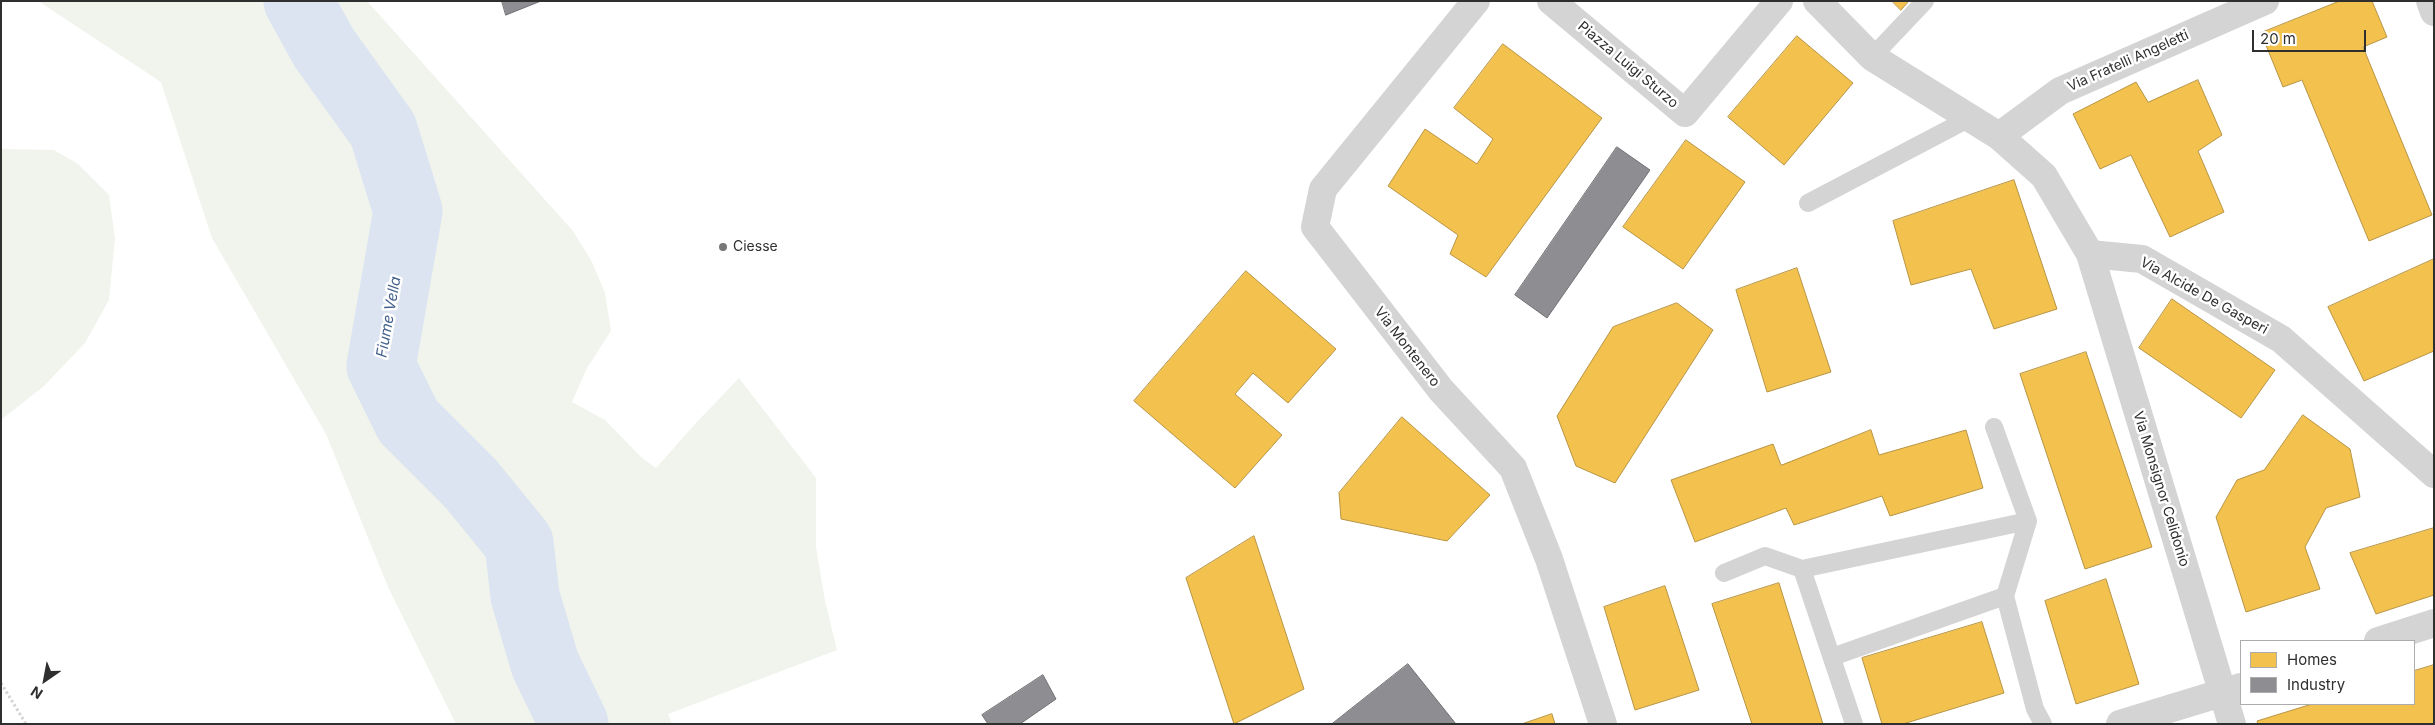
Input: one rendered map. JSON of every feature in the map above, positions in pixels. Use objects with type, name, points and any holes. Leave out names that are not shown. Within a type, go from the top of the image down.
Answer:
[{"type":"street","name":"Via Montenero","points":[[1476,1],[1322,189],[1315,227],[1441,390],[1512,468],[1549,559],[1603,724]]},
{"type":"street","name":"Piazza Luigi Sturzo","points":[[1551,1],[1685,113],[1779,1]]},
{"type":"street","points":[[1816,1],[1872,57],[1999,136],[2044,176],[2090,254]]},
{"type":"street","name":"Via Fratelli Angeletti","points":[[1999,136],[2060,91],[2265,1]]},
{"type":"street","points":[[2430,1],[2434,12]]},
{"type":"street","name":"Via Alcide De Gasperi","points":[[2090,254],[2142,259],[2282,339],[2434,474]]},
{"type":"street","name":"Via Monsignor Celidonio","points":[[2090,254],[2232,690],[2232,724]]},
{"type":"street","points":[[2381,640],[2434,623]]},
{"type":"street","points":[[2120,724],[2232,690]]},
{"type":"lane","points":[[1872,57],[1925,1]]},
{"type":"lane","points":[[1808,202],[1970,118]]},
{"type":"lane","points":[[1994,427],[2028,522],[2005,596],[2035,708],[2043,724]]},
{"type":"lane","points":[[1724,573],[1765,556],[1802,569],[2028,522]]},
{"type":"lane","points":[[1802,569],[1854,724]]},
{"type":"lane","points":[[1832,657],[2005,596]]},
{"type":"path","points":[[1,683],[26,724]]},
{"type":"shaded area","points":[[38,1],[367,1],[573,231],[592,262],[605,293],[611,331],[587,368],[572,402],[605,420],[642,458],[656,468],[739,378],[816,478],[816,547],[825,601],[837,650],[668,714],[672,724],[456,724],[388,587],[326,434],[212,238],[161,82]]},
{"type":"shaded area","points":[[1,149],[54,150],[78,164],[109,195],[115,238],[109,300],[85,343],[44,386],[1,420]]},
{"type":"building: Homes","points":[[1892,1],[1909,1],[1901,10]]},
{"type":"building: Homes","points":[[2340,1],[2372,1],[2387,37],[2363,47],[2432,215],[2369,241],[2302,80],[2283,87],[2261,33]]},
{"type":"building: Homes","points":[[1797,36],[1853,83],[1784,165],[1728,117]]},
{"type":"building: Homes","points":[[1503,44],[1602,118],[1486,277],[1450,254],[1458,235],[1388,186],[1425,129],[1477,164],[1493,139],[1454,108]]},
{"type":"building: Homes","points":[[2198,80],[2222,135],[2198,151],[2224,212],[2170,237],[2131,155],[2100,169],[2073,114],[2136,82],[2148,102]]},
{"type":"building: Homes","points":[[1686,140],[1745,182],[1683,269],[1623,227]]},
{"type":"building: Homes","points":[[2014,180],[2057,309],[1994,329],[1971,269],[1911,285],[1893,221]]},
{"type":"building: Homes","points":[[2434,259],[2434,351],[2364,381],[2328,307]]},
{"type":"building: Homes","points":[[1797,268],[1831,372],[1767,392],[1736,290]]},
{"type":"building: Homes","points":[[1246,271],[1336,349],[1288,403],[1253,373],[1235,394],[1282,435],[1235,488],[1134,401]]},
{"type":"building: Homes","points":[[2172,299],[2275,370],[2241,418],[2139,348]]},
{"type":"building: Homes","points":[[1677,303],[1713,330],[1615,483],[1576,466],[1557,416],[1613,327]]},
{"type":"building: Homes","points":[[2086,352],[2152,547],[2085,569],[2020,374]]},
{"type":"building: Homes","points":[[2303,415],[2350,449],[2360,497],[2326,508],[2305,547],[2320,589],[2246,612],[2216,517],[2237,480],[2264,470]]},
{"type":"building: Homes","points":[[1402,417],[1490,495],[1447,541],[1341,519],[1339,493]]},
{"type":"building: Homes","points":[[1871,430],[1879,455],[1966,430],[1983,488],[1890,516],[1882,496],[1794,525],[1786,508],[1695,542],[1671,480],[1773,444],[1781,465]]},
{"type":"building: Homes","points":[[2434,528],[2434,595],[2376,614],[2350,553]]},
{"type":"building: Homes","points":[[1254,536],[1304,689],[1234,724],[1186,578]]},
{"type":"building: Homes","points":[[2106,579],[2139,684],[2076,704],[2045,601]]},
{"type":"building: Homes","points":[[1779,583],[1823,724],[1752,724],[1712,604]]},
{"type":"building: Homes","points":[[1665,586],[1699,690],[1635,710],[1604,607]]},
{"type":"building: Homes","points":[[1982,622],[2004,693],[1903,724],[1882,724],[1862,658]]},
{"type":"building: Homes","points":[[2434,665],[2434,724],[2258,724],[2257,721],[2309,705],[2415,705],[2415,671]]},
{"type":"building: Homes","points":[[1552,714],[1555,724],[1522,724]]},
{"type":"building: Industry","points":[[502,1],[541,1],[506,15]]},
{"type":"building: Industry","points":[[1617,147],[1650,170],[1547,318],[1515,295]]},
{"type":"building: Industry","points":[[1408,664],[1456,724],[1332,724]]},
{"type":"building: Industry","points":[[1043,675],[1056,699],[1020,724],[988,724],[982,715]]},
{"type":"waterway","name":"Fiume Vella","points":[[298,1],[324,48],[383,130],[408,211],[381,366],[408,421],[471,484],[519,543],[525,596],[545,664],[574,724]]},
{"type":"place","name":"Ciesse","points":[[723,247]]}]
